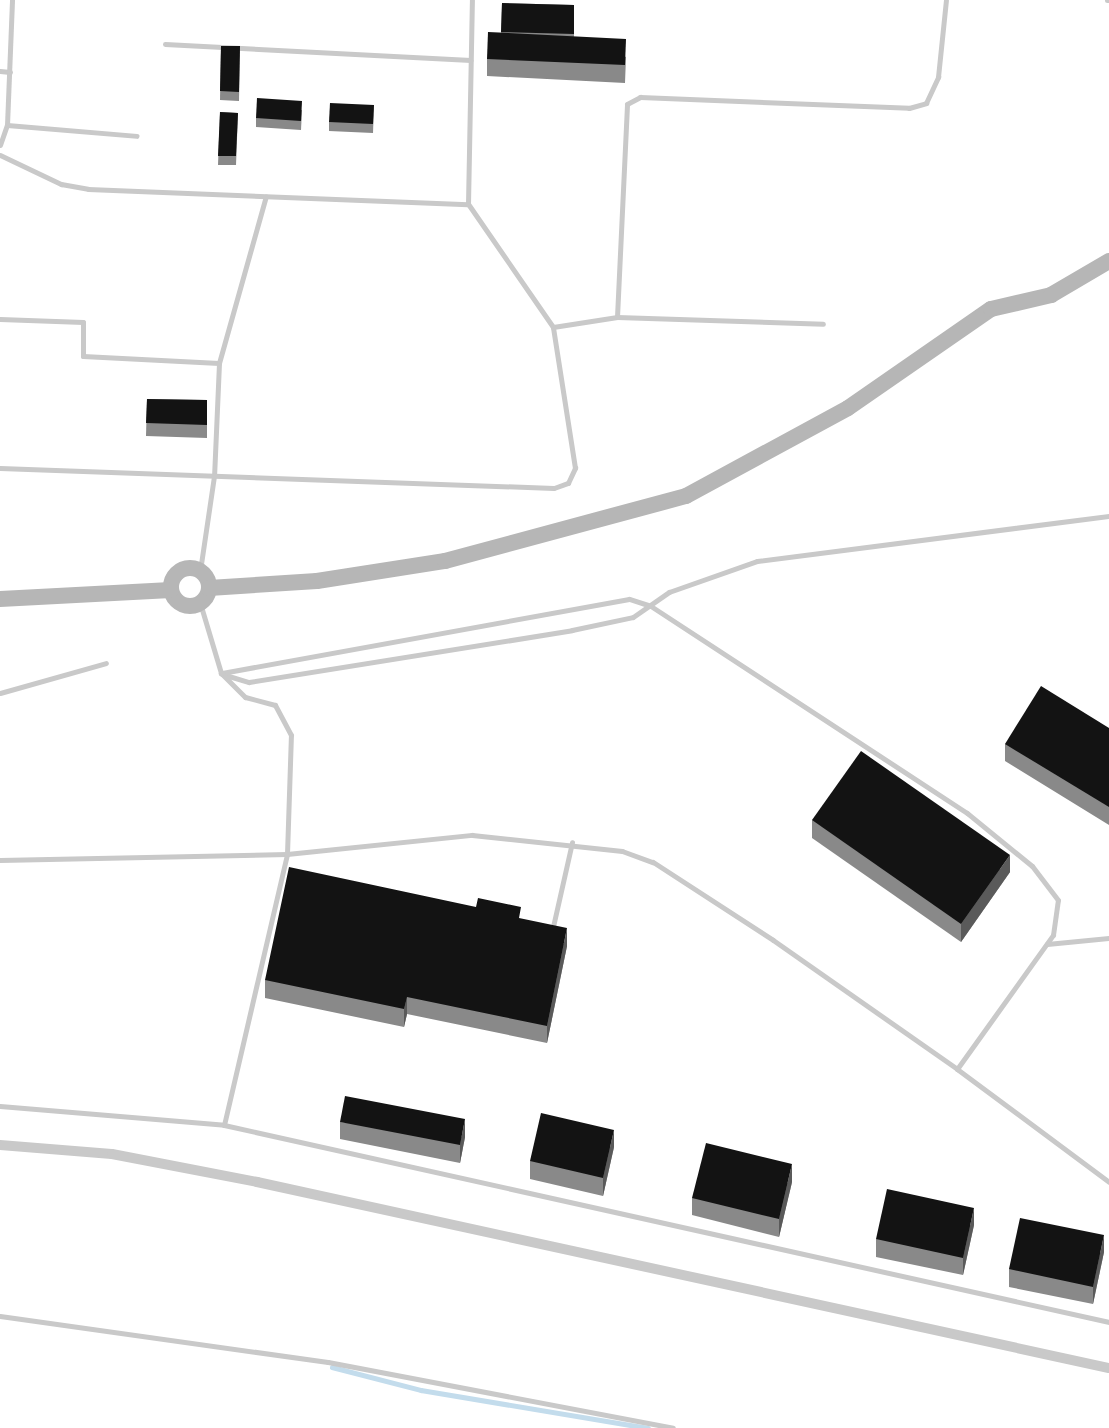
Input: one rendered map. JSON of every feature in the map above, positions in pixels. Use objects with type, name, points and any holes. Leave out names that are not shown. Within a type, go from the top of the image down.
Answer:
[{"type":"main road","points":[[171,590],[183,605],[205,596],[445,561],[686,496],[848,408],[991,309],[1052,296],[1109,261]]},
{"type":"main road","points":[[171,590],[177,573],[200,571],[205,596]]},
{"type":"main road","points":[[0,599],[171,590]]},
{"type":"street","points":[[0,1145],[112,1154],[257,1182],[1109,1368]]},
{"type":"lane","points":[[0,146],[7,126],[12,0]]},
{"type":"lane","points":[[0,468],[554,488],[568,483],[575,468],[553,327],[468,204],[472,0]]},
{"type":"lane","points":[[617,317],[627,104],[640,97],[909,108],[926,103],[938,77],[946,0]]},
{"type":"lane","points":[[165,44],[471,60]]},
{"type":"lane","points":[[0,71],[10,72]]},
{"type":"lane","points":[[7,126],[137,136]]},
{"type":"lane","points":[[0,155],[61,184],[88,189],[468,204]]},
{"type":"lane","points":[[200,571],[214,476],[219,363],[266,196]]},
{"type":"lane","points":[[553,327],[617,317],[823,324]]},
{"type":"lane","points":[[0,319],[83,322],[83,356],[219,363]]},
{"type":"lane","points":[[221,673],[249,682],[572,630],[633,616],[700,579],[758,561],[1109,516]]},
{"type":"lane","points":[[205,596],[221,673],[245,697],[275,705],[286,718],[288,854],[224,1125]]},
{"type":"lane","points":[[221,673],[629,599],[651,606],[967,813],[1032,866],[1058,900],[1047,944],[957,1069]]},
{"type":"lane","points":[[0,693],[106,663]]},
{"type":"lane","points":[[0,860],[288,854],[472,835],[572,842],[653,862],[957,1069],[1109,1182]]},
{"type":"lane","points":[[551,933],[572,842]]},
{"type":"lane","points":[[1047,944],[1109,938]]},
{"type":"lane","points":[[0,1106],[224,1125],[1109,1322]]},
{"type":"lane","points":[[0,1316],[328,1362],[673,1428]]},
{"type":"building","points":[[502,3],[574,5],[574,34],[501,32]]},
{"type":"building","points":[[488,32],[626,39],[625,65],[487,59]]},
{"type":"building","points":[[221,46],[240,46],[239,92],[220,91]]},
{"type":"building","points":[[257,98],[302,101],[301,121],[256,118]]},
{"type":"building","points":[[330,103],[374,105],[373,124],[329,122]]},
{"type":"building","points":[[220,112],[238,113],[236,156],[218,156]]},
{"type":"building","points":[[147,399],[207,400],[207,425],[146,423]]},
{"type":"building","points":[[1041,686],[1109,728],[1109,807],[1005,744]]},
{"type":"building","points":[[861,751],[1010,855],[961,924],[812,820]]},
{"type":"building","points":[[289,867],[476,907],[478,898],[521,907],[519,918],[567,928],[547,1026],[407,997],[404,1009],[265,980]]},
{"type":"building","points":[[345,1096],[465,1119],[460,1145],[340,1122]]},
{"type":"building","points":[[541,1113],[614,1130],[603,1178],[530,1161]]},
{"type":"building","points":[[706,1143],[792,1164],[779,1219],[692,1198]]},
{"type":"building","points":[[887,1189],[974,1208],[963,1258],[876,1239]]},
{"type":"building","points":[[1020,1218],[1104,1235],[1093,1287],[1009,1269]]},
{"type":"waterway","points":[[332,1367],[421,1390],[648,1428]]}]
